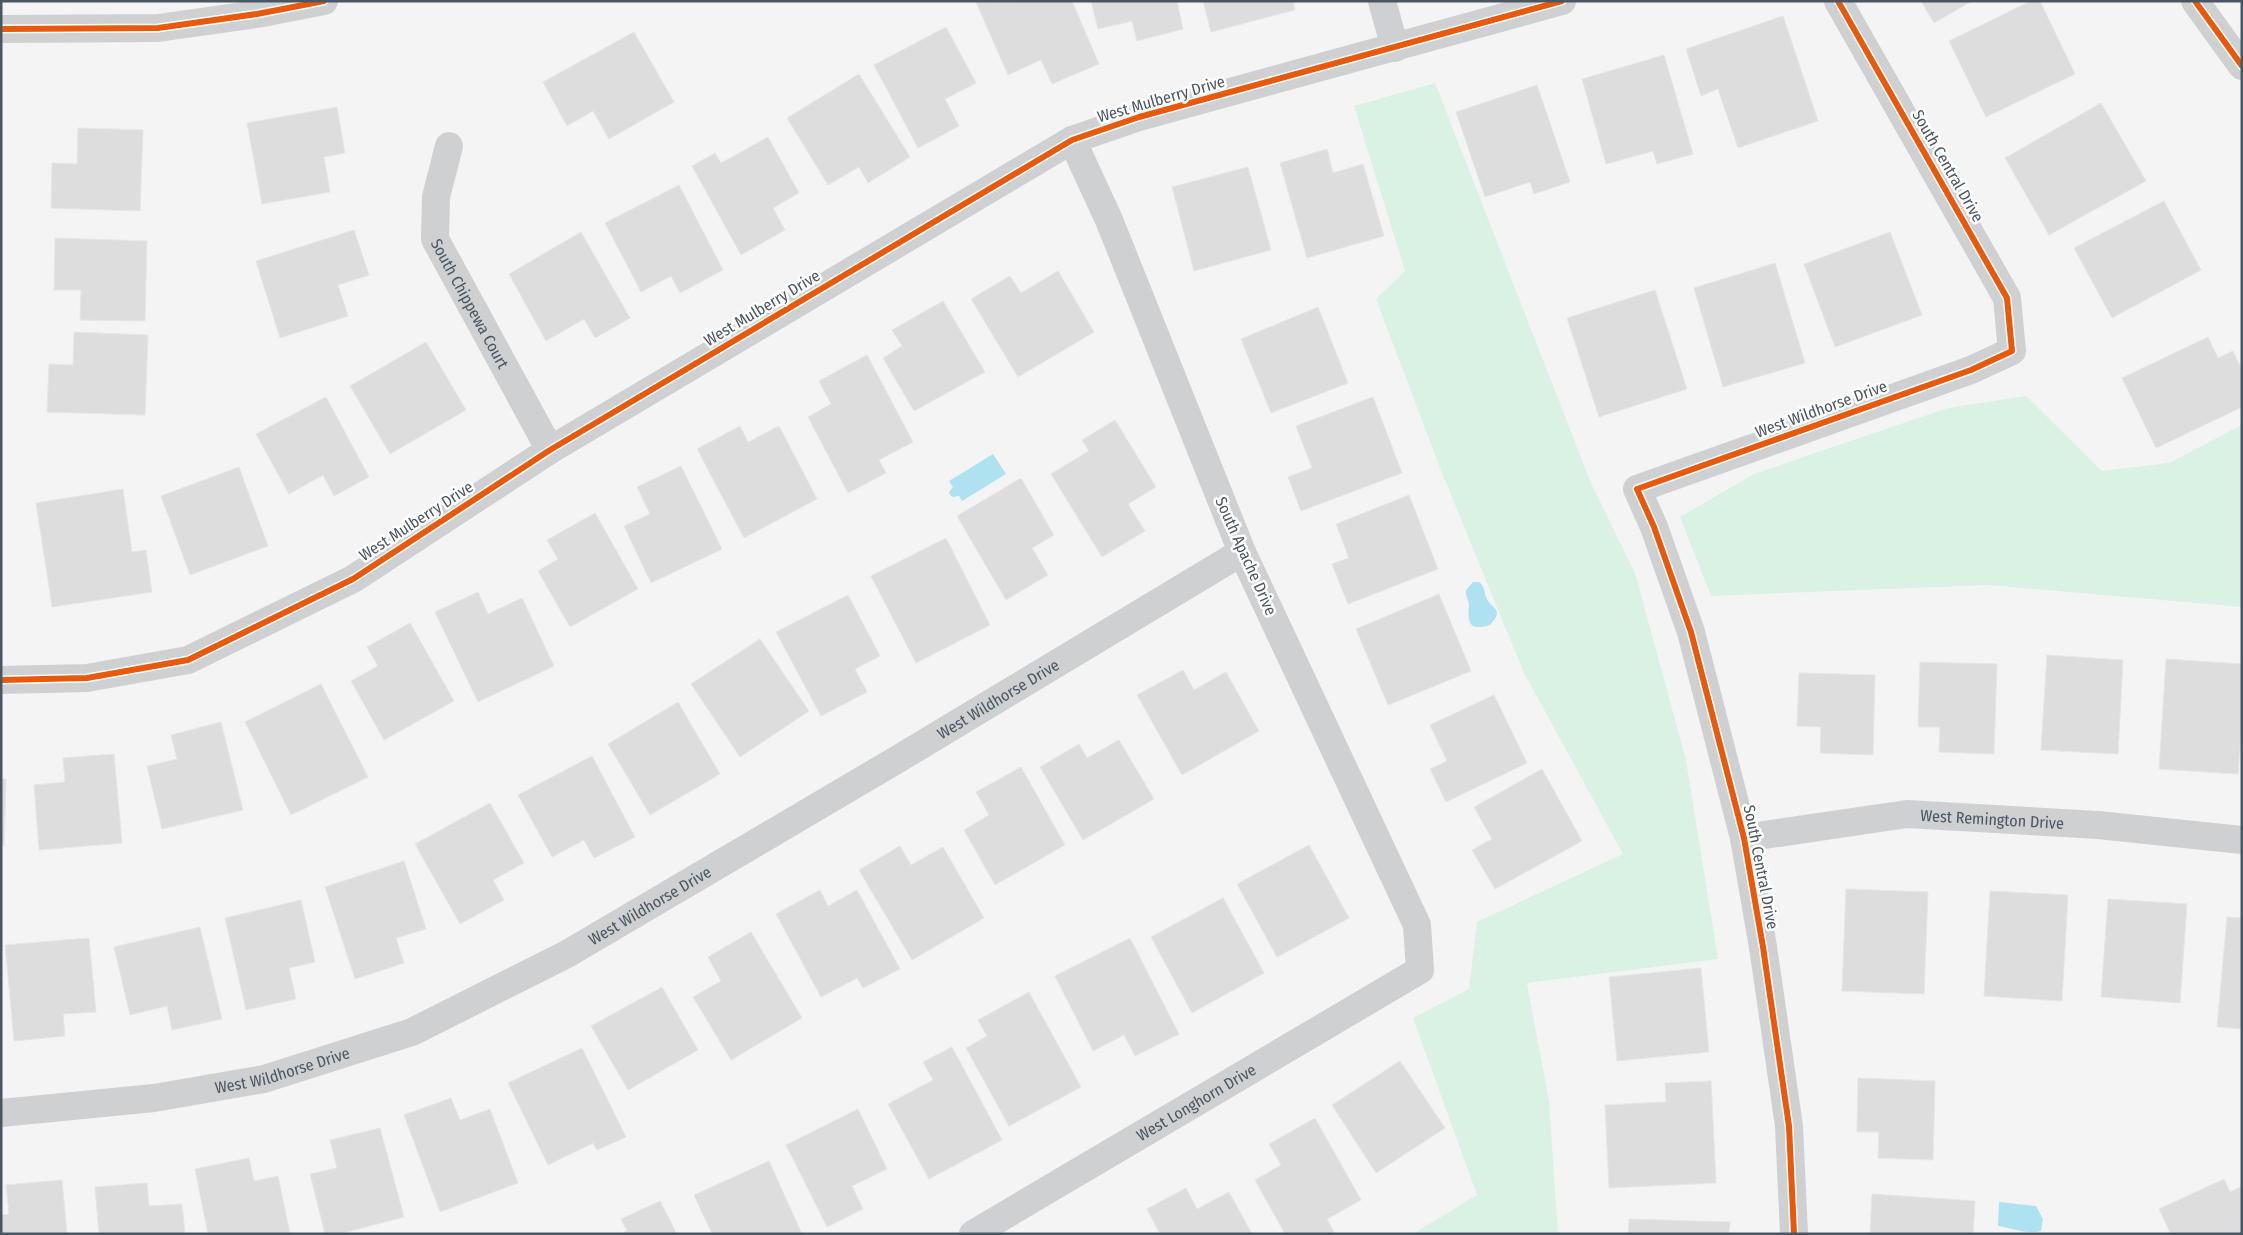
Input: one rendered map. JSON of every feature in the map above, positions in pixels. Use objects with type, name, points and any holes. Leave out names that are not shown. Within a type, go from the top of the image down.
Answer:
[{"type":"street","points":[[1,29],[158,28],[257,14],[324,1]]},
{"type":"street","points":[[1382,1],[1395,48]]},
{"type":"street","name":"West Mulberry Drive","points":[[1,680],[87,678],[188,660],[353,579],[550,450],[1072,140],[1139,117],[1562,1]]},
{"type":"street","name":"South Central Drive","points":[[1838,1],[2007,298],[2012,351]]},
{"type":"street","points":[[2195,1],[2242,66]]},
{"type":"street","name":"South Apache Drive","points":[[1072,140],[1109,220],[1242,552],[1417,925],[1420,970]]},
{"type":"street","name":"South Chippewa Court","points":[[449,146],[436,197],[435,239],[550,450]]},
{"type":"street","name":"West Wildhorse Drive","points":[[1638,489],[1971,370],[2012,351]]},
{"type":"street","name":"South Central Drive","points":[[1638,489],[1654,527],[1691,632],[1744,838],[1763,947],[1789,1126],[1794,1234]]},
{"type":"street","name":"West Wildhorse Drive","points":[[1,1113],[154,1098],[264,1080],[412,1032],[567,954],[893,762],[1242,552]]},
{"type":"street","name":"West Remington Drive","points":[[1744,838],[1907,814],[2098,825],[2242,840]]},
{"type":"street","name":"West Longhorn Drive","points":[[973,1234],[1420,970]]},
{"type":"green space","points":[[1435,83],[1591,483],[1635,573],[1686,760],[1718,959],[1527,983],[1549,1101],[1558,1234],[1413,1234],[1477,1195],[1413,1018],[1469,989],[1477,922],[1623,854],[1524,673],[1440,468],[1376,299],[1405,271],[1354,106]]},
{"type":"green space","points":[[2026,396],[2102,471],[2169,463],[2242,425],[2242,607],[1988,585],[1711,596],[1680,517],[1754,474],[1948,408]]},
{"type":"water","points":[[993,454],[1006,474],[962,501],[959,496],[953,497],[950,495],[949,492],[953,487],[949,481]]},
{"type":"water","points":[[1473,582],[1481,584],[1488,601],[1496,609],[1497,615],[1490,625],[1478,627],[1469,621],[1469,603],[1466,590]]},
{"type":"water","points":[[1999,1202],[2036,1206],[2043,1219],[2041,1231],[2025,1232],[1998,1226]]},
{"type":"building","points":[[1072,1],[1099,64],[1052,84],[1041,60],[1008,75],[976,2]]},
{"type":"building","points":[[1091,1],[1177,1],[1183,29],[1137,41],[1132,21],[1098,29]]},
{"type":"building","points":[[1203,1],[1293,1],[1295,10],[1211,32]]},
{"type":"building","points":[[1921,1],[1972,1],[1934,23]]},
{"type":"building","points":[[2031,1],[2040,1],[2075,74],[1986,117],[1949,41]]},
{"type":"building","points":[[1783,16],[1818,121],[1738,148],[1718,89],[1701,96],[1686,49]]},
{"type":"building","points":[[946,27],[976,83],[945,99],[959,126],[918,148],[874,65]]},
{"type":"building","points":[[634,32],[674,102],[609,139],[593,111],[567,126],[543,82]]},
{"type":"building","points":[[1664,55],[1693,154],[1657,164],[1653,151],[1606,164],[1582,79]]},
{"type":"building","points":[[859,74],[910,157],[868,183],[859,167],[828,185],[787,118]]},
{"type":"building","points":[[1537,85],[1570,182],[1534,194],[1530,182],[1485,197],[1456,112]]},
{"type":"building","points":[[2101,103],[2146,181],[2049,235],[2005,158]]},
{"type":"building","points":[[337,107],[345,153],[324,157],[330,192],[262,204],[247,123]]},
{"type":"building","points":[[78,128],[143,130],[140,211],[51,208],[52,163],[77,164]]},
{"type":"building","points":[[768,137],[799,193],[773,208],[785,230],[741,255],[692,166],[715,153],[721,163]]},
{"type":"building","points":[[1327,149],[1333,173],[1363,164],[1384,236],[1307,258],[1280,163]]},
{"type":"building","points":[[1248,167],[1271,250],[1194,271],[1172,187]]},
{"type":"building","points":[[679,185],[723,270],[680,293],[671,276],[641,292],[605,223]]},
{"type":"building","points":[[2164,201],[2201,270],[2112,318],[2074,248]]},
{"type":"building","points":[[354,230],[369,275],[338,285],[348,316],[280,338],[256,261]]},
{"type":"building","points":[[581,232],[630,318],[595,338],[584,319],[546,341],[509,274]]},
{"type":"building","points":[[1890,232],[1922,315],[1835,347],[1804,264]]},
{"type":"building","points":[[55,238],[147,241],[145,321],[80,320],[81,290],[54,290]]},
{"type":"building","points":[[1775,263],[1805,363],[1723,387],[1694,288]]},
{"type":"building","points":[[1058,271],[1094,332],[1018,377],[971,299],[1010,276],[1021,293]]},
{"type":"building","points":[[1655,290],[1687,389],[1599,417],[1567,318]]},
{"type":"building","points":[[943,301],[985,372],[914,411],[883,358],[902,346],[892,330]]},
{"type":"building","points":[[1318,307],[1348,383],[1271,413],[1241,339]]},
{"type":"building","points":[[74,332],[148,335],[145,415],[47,412],[49,364],[73,365]]},
{"type":"building","points":[[2208,337],[2218,358],[2233,351],[2242,370],[2242,407],[2156,448],[2122,378]]},
{"type":"building","points":[[426,342],[466,410],[390,454],[350,386]]},
{"type":"building","points":[[867,355],[913,442],[879,460],[886,473],[848,493],[808,417],[831,404],[819,381]]},
{"type":"building","points":[[326,397],[369,477],[334,496],[323,475],[289,494],[256,434]]},
{"type":"building","points":[[1373,397],[1402,473],[1301,511],[1288,477],[1312,468],[1296,426]]},
{"type":"building","points":[[1115,420],[1156,487],[1128,504],[1145,531],[1102,557],[1051,474],[1089,451],[1082,440]]},
{"type":"building","points":[[740,426],[748,442],[779,426],[817,499],[744,538],[697,449]]},
{"type":"building","points":[[681,466],[722,549],[651,583],[624,526],[650,514],[637,487]]},
{"type":"building","points":[[239,467],[268,546],[190,575],[161,496]]},
{"type":"building","points":[[1021,478],[1054,535],[1032,548],[1048,575],[1006,600],[957,516]]},
{"type":"building","points":[[123,489],[132,552],[146,550],[152,592],[52,607],[36,503]]},
{"type":"building","points":[[1409,495],[1438,569],[1348,604],[1332,564],[1349,558],[1336,524]]},
{"type":"building","points":[[595,513],[638,589],[570,627],[538,571],[558,559],[547,540]]},
{"type":"building","points":[[946,538],[990,625],[916,663],[871,576]]},
{"type":"building","points":[[478,592],[488,614],[522,598],[554,666],[478,702],[435,612]]},
{"type":"building","points":[[1439,594],[1471,671],[1388,705],[1356,629]]},
{"type":"building","points":[[848,595],[880,656],[855,669],[867,692],[821,716],[776,632]]},
{"type":"building","points":[[410,623],[454,701],[384,740],[351,681],[378,666],[367,647]]},
{"type":"building","points":[[760,639],[809,711],[740,757],[691,684]]},
{"type":"building","points":[[2047,655],[2123,660],[2118,754],[2041,750]]},
{"type":"building","points":[[2166,659],[2242,664],[2242,722],[2238,774],[2159,769]]},
{"type":"building","points":[[1920,662],[1997,664],[1994,754],[1939,752],[1940,727],[1918,727]]},
{"type":"building","points":[[1183,670],[1194,690],[1226,672],[1259,731],[1182,775],[1137,695]]},
{"type":"building","points":[[1799,673],[1875,675],[1873,755],[1820,753],[1821,727],[1797,726]]},
{"type":"building","points":[[321,684],[368,777],[291,815],[245,722]]},
{"type":"building","points":[[1494,695],[1527,763],[1446,802],[1430,769],[1447,761],[1430,725]]},
{"type":"building","points":[[678,702],[720,774],[650,815],[608,744]]},
{"type":"building","points":[[221,722],[243,810],[162,829],[147,766],[177,759],[171,735]]},
{"type":"building","points":[[1119,740],[1154,799],[1083,840],[1040,767],[1079,744],[1087,758]]},
{"type":"building","points":[[114,754],[122,843],[39,850],[34,785],[65,782],[63,758]]},
{"type":"building","points":[[592,756],[635,837],[594,858],[584,840],[552,857],[518,795]]},
{"type":"building","points":[[1021,767],[1065,845],[995,885],[964,830],[989,815],[976,792]]},
{"type":"building","points":[[1542,769],[1582,841],[1495,889],[1472,850],[1492,839],[1474,807]]},
{"type":"building","points":[[1,779],[6,779],[4,846],[1,846]]},
{"type":"building","points":[[490,803],[524,863],[493,880],[504,900],[460,924],[415,844]]},
{"type":"building","points":[[1309,845],[1349,918],[1277,957],[1237,884]]},
{"type":"building","points":[[900,846],[911,865],[943,847],[984,918],[912,960],[859,870]]},
{"type":"building","points":[[404,861],[426,929],[396,938],[404,963],[355,979],[325,887]]},
{"type":"building","points":[[1846,889],[1928,892],[1924,994],[1842,991]]},
{"type":"building","points":[[820,890],[828,906],[857,890],[900,969],[863,988],[857,978],[821,997],[776,914]]},
{"type":"building","points":[[1990,891],[2068,895],[2062,1001],[1984,996]]},
{"type":"building","points":[[1223,898],[1264,973],[1192,1013],[1151,937]]},
{"type":"building","points":[[2108,899],[2187,904],[2180,1003],[2101,997]]},
{"type":"building","points":[[301,900],[315,962],[289,968],[296,999],[246,1010],[225,918]]},
{"type":"building","points":[[2227,917],[2242,918],[2242,1029],[2217,1027]]},
{"type":"building","points":[[200,927],[222,1019],[172,1030],[167,1006],[130,1015],[114,947]]},
{"type":"building","points":[[751,932],[802,1018],[731,1060],[693,997],[721,981],[708,957]]},
{"type":"building","points":[[89,938],[96,1012],[63,1014],[65,1036],[14,1041],[5,945]]},
{"type":"building","points":[[1130,938],[1179,1034],[1135,1056],[1124,1035],[1093,1051],[1055,976]]},
{"type":"building","points":[[1701,968],[1709,1052],[1617,1061],[1609,977]]},
{"type":"building","points":[[662,987],[698,1050],[628,1090],[591,1026]]},
{"type":"building","points":[[1029,992],[1081,1087],[1009,1126],[966,1048],[987,1036],[978,1020]]},
{"type":"building","points":[[952,1047],[1002,1140],[929,1179],[888,1104],[933,1080],[923,1062]]},
{"type":"building","points":[[582,1048],[626,1137],[597,1150],[593,1143],[548,1165],[508,1083]]},
{"type":"building","points":[[1400,1061],[1445,1128],[1376,1173],[1332,1105]]},
{"type":"building","points":[[1858,1078],[1935,1081],[1933,1160],[1878,1158],[1879,1132],[1857,1132]]},
{"type":"building","points":[[1711,1081],[1716,1183],[1609,1188],[1605,1105],[1666,1102],[1665,1083]]},
{"type":"building","points":[[451,1098],[460,1120],[490,1109],[518,1183],[440,1212],[404,1115]]},
{"type":"building","points":[[858,1109],[887,1169],[852,1186],[863,1209],[827,1227],[786,1145]]},
{"type":"building","points":[[1315,1118],[1361,1200],[1327,1219],[1335,1234],[1285,1234],[1255,1180],[1281,1165],[1269,1144]]},
{"type":"building","points":[[380,1128],[404,1217],[339,1234],[325,1234],[310,1174],[337,1168],[330,1140]]},
{"type":"building","points":[[249,1158],[254,1181],[278,1176],[290,1234],[208,1234],[195,1169]]},
{"type":"building","points":[[769,1161],[802,1234],[712,1234],[694,1195]]},
{"type":"building","points":[[2224,1179],[2230,1192],[2242,1186],[2242,1234],[2171,1234],[2159,1209]]},
{"type":"building","points":[[62,1180],[67,1234],[1,1234],[1,1215],[9,1214],[6,1185]]},
{"type":"building","points":[[147,1183],[149,1206],[182,1204],[185,1234],[99,1234],[95,1187]]},
{"type":"building","points":[[1186,1188],[1197,1209],[1229,1192],[1252,1234],[1160,1234],[1147,1209]]},
{"type":"building","points":[[1872,1194],[1975,1201],[1973,1234],[1870,1234]]},
{"type":"building","points":[[660,1201],[677,1234],[620,1234],[627,1231],[621,1219]]},
{"type":"building","points":[[1629,1219],[1730,1222],[1729,1234],[1628,1234]]},
{"type":"cycle path","points":[[1,29],[158,28],[257,14],[324,1]]},
{"type":"cycle path","points":[[1,680],[87,678],[188,660],[353,579],[550,450],[1072,140],[1139,117],[1562,1]]},
{"type":"cycle path","points":[[1794,1234],[1789,1126],[1763,947],[1744,838],[1691,632],[1654,527],[1637,489],[1971,370],[2012,351],[2007,298],[1838,1]]},
{"type":"cycle path","points":[[2195,1],[2242,66]]}]
